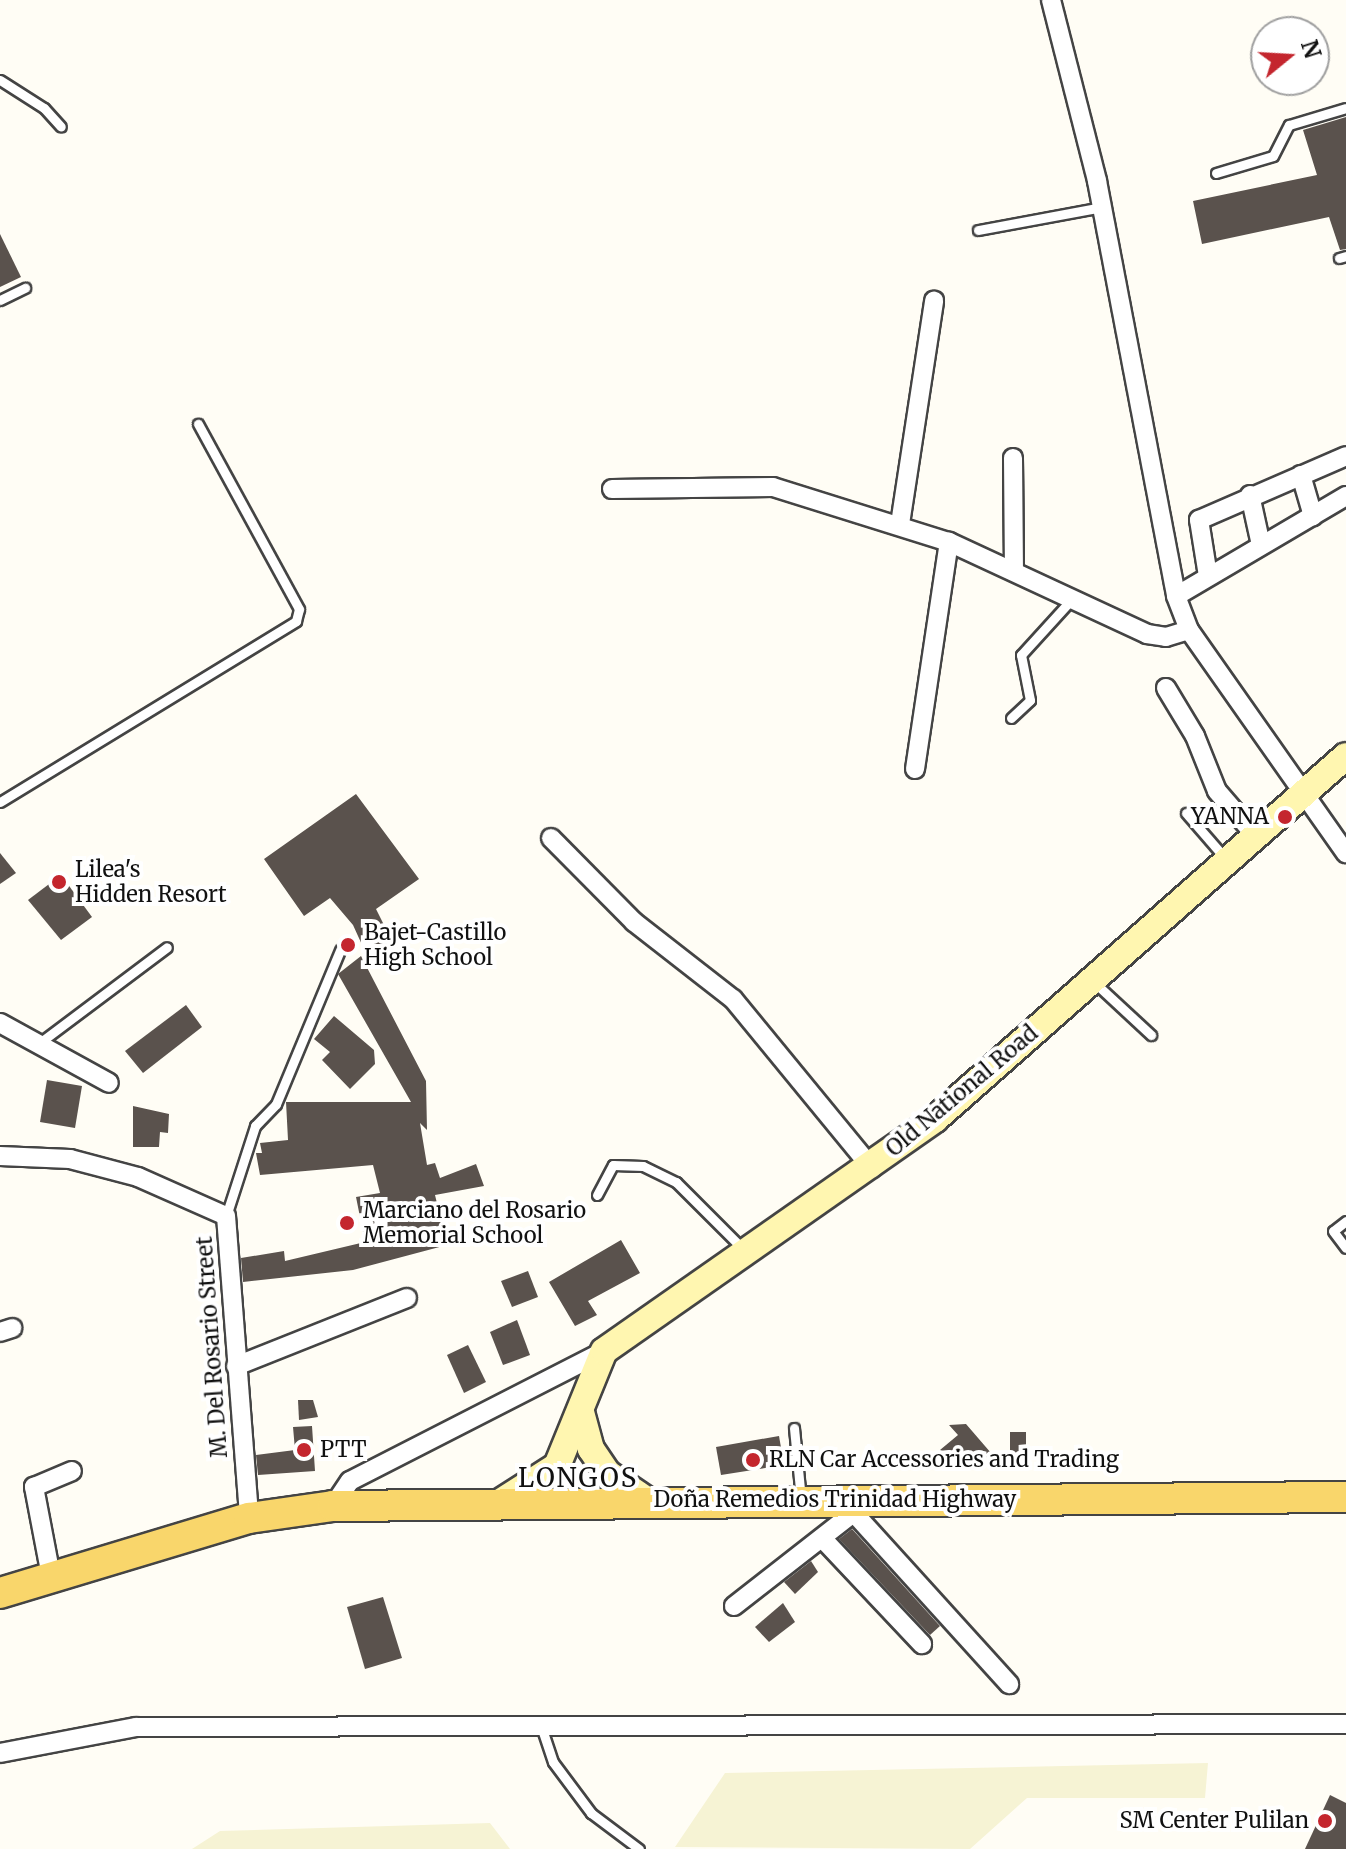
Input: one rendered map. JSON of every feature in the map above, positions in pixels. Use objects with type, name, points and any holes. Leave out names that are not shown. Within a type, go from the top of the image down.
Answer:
[{"type":"main road","name":"Old National Road","points":[[604,1351],[872,1168],[1346,756]]},
{"type":"main road","points":[[502,1501],[557,1466],[581,1412],[593,1368],[604,1351]]},
{"type":"main road","points":[[581,1412],[591,1449],[607,1473],[648,1501]]},
{"type":"main road","name":"Doña Remedios Trinidad Highway","points":[[0,1593],[249,1518],[333,1506],[648,1501],[802,1502],[849,1508],[1346,1497]]},
{"type":"street","points":[[1051,0],[1102,207],[1176,596],[1189,630],[1302,796],[1346,853]]},
{"type":"street","points":[[900,524],[934,301]]},
{"type":"street","points":[[1208,576],[1199,520],[1250,495],[1346,456]]},
{"type":"street","points":[[1013,458],[1014,570]]},
{"type":"street","points":[[1301,475],[1313,516]]},
{"type":"street","points":[[612,489],[773,487],[900,524],[949,542],[1147,634],[1166,637],[1189,630]]},
{"type":"street","points":[[1250,495],[1261,545]]},
{"type":"street","points":[[1176,596],[1346,496]]},
{"type":"street","points":[[915,769],[949,542]]},
{"type":"street","points":[[1166,688],[1195,736],[1217,791],[1256,836]]},
{"type":"street","points":[[551,838],[634,922],[733,999],[872,1168]]},
{"type":"street","points":[[0,1023],[109,1083]]},
{"type":"street","name":"M. Del Rosario Street","points":[[0,1156],[70,1159],[138,1177],[226,1216],[249,1518]]},
{"type":"street","points":[[236,1366],[407,1298]]},
{"type":"street","points":[[333,1506],[350,1481],[604,1351]]},
{"type":"street","points":[[51,1576],[34,1487],[72,1471]]},
{"type":"street","points":[[734,1606],[822,1538],[849,1508],[1009,1684]]},
{"type":"street","points":[[822,1538],[922,1644]]},
{"type":"street","points":[[0,1753],[136,1727],[540,1723],[1346,1724]]},
{"type":"lane","points":[[0,80],[44,108],[61,127]]},
{"type":"lane","points":[[1216,173],[1273,156],[1289,125],[1346,108]]},
{"type":"lane","points":[[978,230],[1102,207]]},
{"type":"lane","points":[[0,300],[25,288]]},
{"type":"lane","points":[[0,802],[296,621],[299,609],[198,424]]},
{"type":"lane","points":[[1011,718],[1030,700],[1021,655],[1072,599]]},
{"type":"lane","points":[[1186,813],[1227,861]]},
{"type":"lane","points":[[38,1044],[167,947]]},
{"type":"lane","points":[[226,1216],[255,1126],[276,1104],[340,950]]},
{"type":"lane","points":[[1092,979],[1151,1035]]},
{"type":"lane","points":[[597,1195],[613,1165],[643,1166],[676,1182],[748,1254]]},
{"type":"lane","points":[[1346,1221],[1333,1231],[1346,1248]]},
{"type":"lane","points":[[794,1428],[802,1502]]},
{"type":"lane","points":[[540,1723],[553,1762],[591,1813],[639,1849]]},
{"type":"shaded area","points":[[1208,1763],[1205,1798],[1027,1798],[970,1849],[675,1847],[725,1773]]},
{"type":"shaded area","points":[[490,1823],[510,1849],[192,1849],[220,1831]]},
{"type":"building","points":[[1346,117],[1346,249],[1340,250],[1329,217],[1202,244],[1193,201],[1317,175],[1303,130]]},
{"type":"building","points":[[0,234],[21,277],[0,287]]},
{"type":"building","points":[[356,794],[419,879],[376,909],[394,945],[368,958],[353,925],[330,898],[304,916],[264,859]]},
{"type":"building","points":[[0,853],[16,873],[0,884]]},
{"type":"building","points":[[61,875],[92,917],[61,940],[28,900]]},
{"type":"building","points":[[361,956],[426,1081],[427,1130],[420,1123],[427,1165],[435,1163],[440,1178],[476,1164],[484,1186],[435,1195],[447,1245],[353,1270],[243,1282],[241,1258],[284,1251],[285,1261],[365,1242],[356,1197],[380,1193],[373,1165],[260,1175],[256,1153],[262,1153],[260,1143],[288,1140],[286,1102],[411,1102],[338,974]]},
{"type":"building","points":[[186,1005],[202,1027],[143,1073],[125,1051]]},
{"type":"building","points":[[334,1016],[374,1050],[375,1064],[350,1089],[322,1060],[330,1052],[314,1039]]},
{"type":"building","points":[[47,1080],[82,1086],[75,1128],[40,1122]]},
{"type":"building","points":[[133,1106],[169,1114],[168,1133],[160,1132],[159,1147],[133,1147]]},
{"type":"building","points":[[621,1240],[640,1273],[588,1301],[597,1315],[575,1326],[549,1282]]},
{"type":"building","points":[[528,1271],[538,1297],[512,1307],[501,1281]]},
{"type":"building","points":[[517,1320],[530,1355],[503,1365],[490,1332]]},
{"type":"building","points":[[468,1345],[486,1382],[464,1393],[447,1355]]},
{"type":"building","points":[[298,1400],[313,1400],[318,1417],[299,1420]]},
{"type":"building","points":[[966,1424],[991,1453],[983,1460],[976,1454],[958,1470],[940,1450],[958,1435],[949,1425]]},
{"type":"building","points":[[312,1426],[315,1471],[258,1475],[256,1455],[295,1450],[293,1427]]},
{"type":"building","points":[[1010,1432],[1026,1432],[1026,1466],[1010,1466]]},
{"type":"building","points":[[779,1436],[784,1465],[721,1475],[716,1447]]},
{"type":"building","points":[[852,1529],[940,1626],[930,1635],[839,1539]]},
{"type":"building","points":[[811,1561],[818,1572],[795,1594],[784,1582]]},
{"type":"building","points":[[383,1597],[402,1658],[365,1669],[347,1607]]},
{"type":"building","points":[[783,1603],[795,1622],[769,1642],[755,1627]]},
{"type":"building","name":"SM Center Pulilan","points":[[1330,1795],[1346,1803],[1346,1849],[1305,1849]]},
{"type":"place","name":"YANNA","points":[[1285,817]]},
{"type":"place","name":"Lilea's Hidden Resort","points":[[59,882]]},
{"type":"place","name":"Bajet-Castillo High School","points":[[348,945]]},
{"type":"place","name":"Marciano del Rosario Memorial School","points":[[347,1223]]},
{"type":"place","name":"PTT","points":[[304,1450]]},
{"type":"place","name":"RLN Car Accessories and Trading","points":[[753,1460]]},
{"type":"place","name":"SM Center Pulilan","points":[[1325,1821]]},
{"type":"district","name":"LONGOS","points":[[578,1478]]}]
